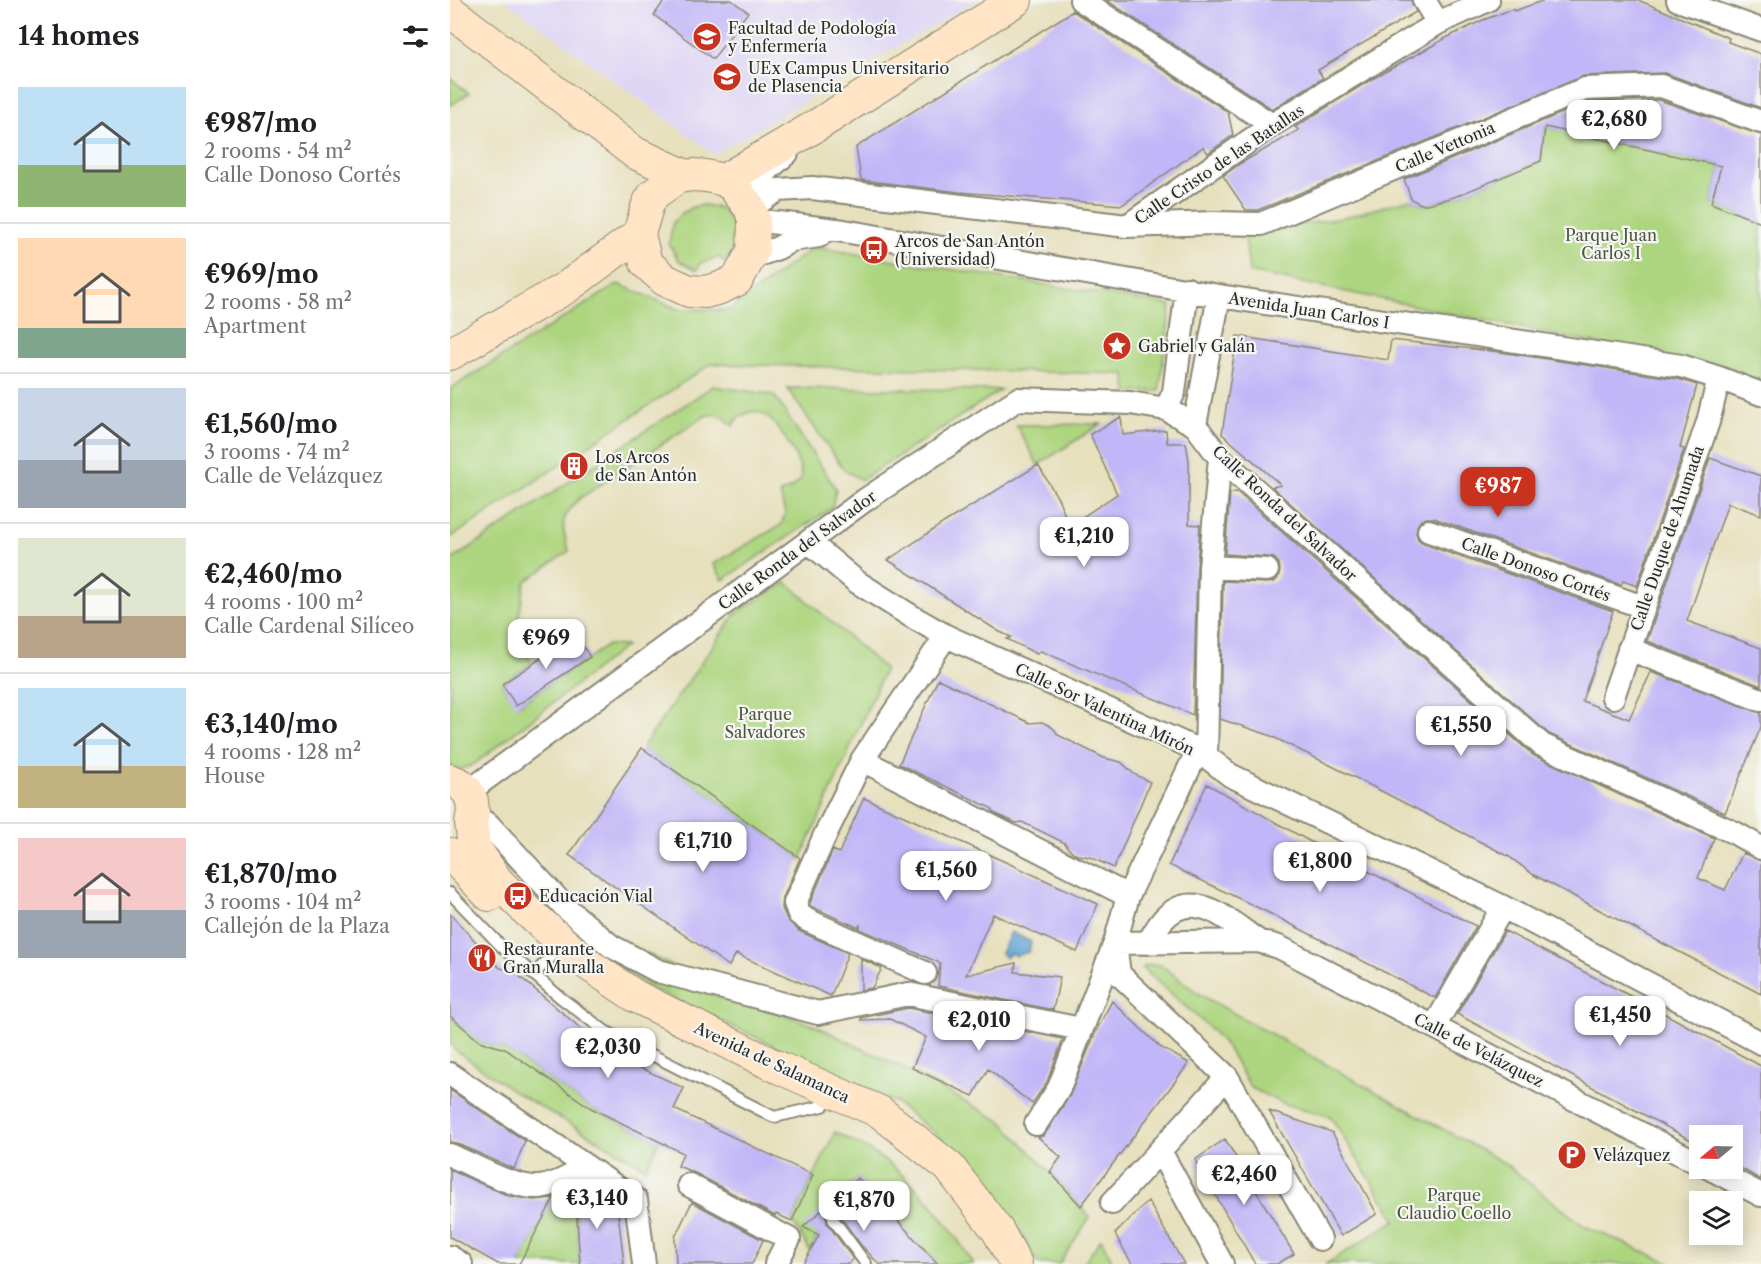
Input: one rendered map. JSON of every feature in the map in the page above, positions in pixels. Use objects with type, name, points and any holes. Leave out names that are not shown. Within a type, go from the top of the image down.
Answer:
[{"type":"main road","points":[[743,202],[819,124],[1016,0]]},
{"type":"main road","points":[[450,11],[635,153],[686,176]]},
{"type":"main road","points":[[635,153],[654,194]]},
{"type":"main road","points":[[706,176],[743,202],[754,237],[753,251],[737,280],[705,292],[689,291],[665,280],[643,248],[648,204],[654,194],[678,177],[706,176]]},
{"type":"main road","points":[[450,354],[567,286],[643,248]]},
{"type":"main road","name":"Avenida de Salamanca","points":[[462,810],[474,847],[497,881],[586,963],[645,1001],[773,1065],[880,1112],[950,1167],[998,1231],[1016,1264]]},
{"type":"main road","name":"Avenida de Salamanca","points":[[450,854],[489,896],[543,965],[707,1053],[842,1114],[893,1144],[938,1182],[975,1226],[1000,1264]]},
{"type":"street","points":[[1081,0],[1272,125]]},
{"type":"street","points":[[1424,0],[1438,23]]},
{"type":"street","name":"Calle Cristo de las Batallas","points":[[743,202],[778,190],[812,188],[1127,226],[1272,125],[1438,23],[1488,0]]},
{"type":"street","points":[[1678,0],[1761,30]]},
{"type":"street","name":"Calle Vettonia","points":[[1127,226],[1261,224],[1585,89],[1661,86],[1761,122]]},
{"type":"street","name":"Avenida Juan Carlos I","points":[[743,202],[854,233],[1219,296],[1681,366],[1761,394]]},
{"type":"street","name":"Avenida Juan Carlos I","points":[[750,258],[778,248],[792,240],[854,233]]},
{"type":"street","points":[[1166,409],[1174,392],[1187,289]]},
{"type":"street","points":[[1195,425],[1219,296]]},
{"type":"street","name":"Calle Duque de Ahumada","points":[[1613,697],[1708,422],[1719,378]]},
{"type":"street","name":"Calle Ronda del Salvador","points":[[462,810],[727,600],[865,500],[1018,399],[1130,403],[1166,409],[1195,425],[1220,458],[1542,745],[1736,833],[1761,848]]},
{"type":"street","points":[[1036,1124],[1059,1088],[1115,943],[1128,896],[1202,754],[1210,567],[1220,458]]},
{"type":"street","name":"Calle Donoso Cortés","points":[[1429,531],[1643,607]]},
{"type":"street","name":"Calle Sor Valentina Mirón","points":[[809,542],[857,582],[946,636],[1202,754],[1230,775],[1503,907],[1761,1043]]},
{"type":"street","points":[[1210,567],[1267,570]]},
{"type":"street","points":[[926,973],[807,920],[799,914],[795,903],[862,760],[946,636]]},
{"type":"street","points":[[1629,649],[1761,700]]},
{"type":"street","points":[[862,760],[1128,896]]},
{"type":"street","points":[[462,810],[488,824],[566,908],[602,939],[658,971],[818,1013],[908,994],[1081,1029]]},
{"type":"street","name":"Calle de Velázquez","points":[[1148,943],[1161,922],[1175,910],[1190,906],[1205,907],[1258,941]]},
{"type":"street","points":[[1434,1027],[1503,907]]},
{"type":"street","name":"Calle de Velázquez","points":[[1115,943],[1258,941],[1279,947],[1689,1158]]},
{"type":"street","points":[[1115,943],[1119,974],[1227,1077],[1320,1239]]},
{"type":"street","points":[[450,1074],[636,1200],[644,1264]]},
{"type":"street","points":[[1112,1203],[1227,1077]]},
{"type":"street","points":[[1160,1151],[1222,1264]]},
{"type":"street","points":[[450,1155],[511,1182],[536,1187],[560,1181],[587,1167]]},
{"type":"street","points":[[1730,1179],[1761,1195]]},
{"type":"street","points":[[689,1185],[789,1239],[776,1264]]},
{"type":"street","points":[[450,1257],[461,1264]]},
{"type":"lane","points":[[450,893],[502,947],[543,965]]},
{"type":"lane","points":[[834,1219],[866,1264]]},
{"type":"shaded area","name":"UEx Campus Universitario de Plasencia","points":[[505,0],[977,0],[714,154]]},
{"type":"green space","points":[[450,78],[469,93],[450,106]]},
{"type":"green space","name":"Parque Juan Carlos I","points":[[1545,127],[1721,166],[1711,203],[1761,223],[1761,383],[1727,370],[1249,272],[1245,234],[1341,218],[1411,199],[1423,205],[1452,198],[1541,161]]},
{"type":"green space","points":[[705,205],[720,208],[729,217],[736,231],[735,248],[725,263],[719,257],[701,263],[697,270],[679,261],[669,244],[673,222],[692,207]]},
{"type":"green space","points":[[814,247],[1171,305],[1159,391],[1127,392],[1125,374],[711,364],[450,538],[450,389],[618,284],[678,309],[730,310]]},
{"type":"green space","points":[[713,386],[774,395],[836,489],[832,508],[723,580],[713,564],[781,525],[785,514],[780,493],[800,480],[799,465],[784,436],[771,420],[753,411],[738,417],[733,426],[720,416],[705,416],[580,498],[565,517],[563,528],[569,551],[525,582],[515,638],[532,663],[502,684],[517,706],[608,645],[626,646],[473,765],[450,770],[450,561]]},
{"type":"green space","points":[[787,388],[1001,390],[862,480],[844,470]]},
{"type":"green space","points":[[1101,424],[1038,465],[1016,425]]},
{"type":"green space","name":"Parque Salvadores","points":[[786,582],[885,669],[801,859],[642,748],[735,614]]},
{"type":"green space","points":[[490,838],[565,915],[749,1002],[816,1026],[911,1072],[1001,1121],[1090,1217],[1059,1264],[1038,1264],[1020,1231],[976,1171],[936,1134],[896,1103],[649,987],[560,924],[492,855]]},
{"type":"green space","name":"Parque Claudio Coello","points":[[1147,965],[1161,965],[1199,994],[1504,1163],[1584,1226],[1673,1264],[1326,1264],[1396,1220],[1330,1116],[1284,1104],[1251,1088],[1228,1049],[1211,1029],[1142,968]]},
{"type":"green space","points":[[450,1016],[480,1041],[505,1049],[591,1108],[659,1141],[646,1168],[515,1092],[458,1052],[450,1045]]},
{"type":"green space","points":[[835,1132],[863,1146],[888,1163],[916,1188],[941,1216],[973,1264],[938,1264],[858,1178],[826,1206],[832,1214],[810,1251],[792,1221]]},
{"type":"green space","points":[[575,1196],[580,1264],[519,1264],[554,1197],[557,1201]]},
{"type":"green space","points":[[1101,1239],[1114,1264],[1083,1264]]},
{"type":"water","points":[[1011,932],[1031,942],[1029,952],[1016,956],[1011,953],[1006,958],[1001,953]]},
{"type":"building","name":"Facultad de Podología y Enfermería","points":[[665,0],[731,0],[748,12],[713,59],[654,15]]},
{"type":"building","points":[[1106,0],[1411,0],[1416,12],[1318,70],[1323,78],[1272,109]]},
{"type":"building","points":[[1545,0],[1638,0],[1729,38],[1728,42],[1761,54],[1761,108],[1665,73],[1584,76],[1258,210],[1246,210],[1223,176],[1241,163],[1299,130],[1295,127],[1367,82],[1446,38],[1483,20]]},
{"type":"building","points":[[1073,11],[1228,112],[1233,135],[1208,153],[1203,147],[1122,205],[959,192],[861,180],[856,147]]},
{"type":"building","points":[[1659,100],[1761,135],[1761,223],[1711,203],[1721,166],[1545,127],[1541,161],[1454,197],[1423,205],[1411,199],[1404,179],[1588,102]]},
{"type":"building","points":[[1237,336],[1388,360],[1391,340],[1500,352],[1678,379],[1697,385],[1680,448],[1684,449],[1637,586],[1623,581],[1621,585],[1434,518],[1421,520],[1416,533],[1418,539],[1424,544],[1613,611],[1582,701],[1629,719],[1651,672],[1761,713],[1761,727],[1725,813],[1549,734],[1272,487],[1281,485],[1222,434]]},
{"type":"building","points":[[1121,417],[1123,435],[1166,430],[1167,443],[1186,443],[1189,461],[1189,524],[1200,525],[1193,715],[1041,651],[1037,654],[1007,639],[1011,637],[998,631],[888,560],[1038,465],[1059,500],[1069,526],[1117,494],[1090,434]]},
{"type":"building","points":[[1710,458],[1761,476],[1761,515],[1728,503],[1687,621],[1761,648],[1761,686],[1647,641]]},
{"type":"building","points":[[1237,492],[1533,755],[1714,838],[1698,878],[1725,890],[1743,853],[1761,861],[1761,994],[1534,875],[1508,856],[1344,772],[1269,735],[1220,719],[1223,581],[1274,582],[1280,571],[1279,563],[1274,558],[1225,554],[1230,493]]},
{"type":"building","points":[[576,635],[590,657],[516,706],[502,684]]},
{"type":"building","points":[[938,679],[1030,723],[1042,722],[1055,730],[1058,735],[1104,758],[1121,762],[1134,774],[1150,782],[1114,868],[1090,857],[1077,855],[1065,843],[1022,822],[1016,823],[994,813],[991,808],[899,764]]},
{"type":"building","points":[[642,748],[800,858],[783,898],[782,908],[787,919],[799,931],[848,953],[831,996],[736,954],[729,966],[569,855]]},
{"type":"building","points":[[1207,784],[1309,841],[1476,926],[1435,998],[1169,865]]},
{"type":"building","points":[[864,798],[1098,904],[1077,952],[993,914],[966,975],[1016,963],[1015,972],[1060,977],[1053,1010],[938,986],[940,963],[860,929],[860,924],[859,928],[810,906],[833,850],[839,853]]},
{"type":"building","points":[[450,914],[500,968],[512,970],[611,1054],[684,1088],[674,1109],[813,1175],[792,1221],[776,1214],[775,1216],[678,1166],[683,1153],[591,1108],[505,1049],[479,1041],[450,1016]]},
{"type":"building","points":[[1505,931],[1761,1066],[1761,1180],[1743,1169],[1743,1125],[1689,1125],[1689,1139],[1457,1014]]},
{"type":"building","points":[[861,959],[882,968],[872,988],[861,990]]},
{"type":"building","points":[[1112,1001],[1160,1047],[1189,1063],[1081,1206],[1050,1172],[1061,1157],[1038,1137],[1043,1136],[1047,1131],[1070,1095],[1096,1031]]},
{"type":"building","points":[[908,1008],[1063,1039],[1047,1082],[1032,1104],[988,1069],[973,1096],[912,1068],[926,1037],[890,1019],[861,1020],[861,1018]]},
{"type":"building","points":[[450,1090],[525,1141],[514,1169],[450,1142]]},
{"type":"building","points":[[1269,1111],[1332,1132],[1377,1214],[1341,1236]]},
{"type":"building","points":[[1225,1139],[1294,1254],[1277,1264],[1255,1264],[1195,1160]]},
{"type":"building","points":[[450,1170],[509,1196],[534,1200],[554,1198],[519,1264],[498,1264],[450,1237]]},
{"type":"building","points":[[858,1178],[938,1264],[879,1264],[861,1245],[839,1215],[833,1212],[826,1215],[827,1223],[853,1259],[849,1264],[803,1264],[819,1235],[803,1227]]},
{"type":"building","points":[[587,1183],[593,1199],[605,1198],[606,1208],[618,1212],[624,1264],[580,1264],[575,1189]]},
{"type":"building","points":[[1148,1201],[1184,1264],[1132,1264],[1115,1234]]},
{"type":"building","points":[[692,1202],[763,1240],[752,1264],[676,1264],[675,1237]]},
{"type":"place","name":"Facultad de Podología y Enfermería","points":[[707,37]]},
{"type":"place","name":"UEx Campus Universitario de Plasencia","points":[[727,77]]},
{"type":"place","name":"Arcos de San Antón (Universidad)","points":[[874,250]]},
{"type":"place","name":"Gabriel y Galán","points":[[1117,346]]},
{"type":"place","name":"Los Arcos de San Antón","points":[[574,466]]},
{"type":"place","name":"Educación Vial","points":[[518,896]]},
{"type":"place","name":"Restaurante Gran Muralla","points":[[482,958]]},
{"type":"place","name":"Velázquez","points":[[1572,1155]]}]
